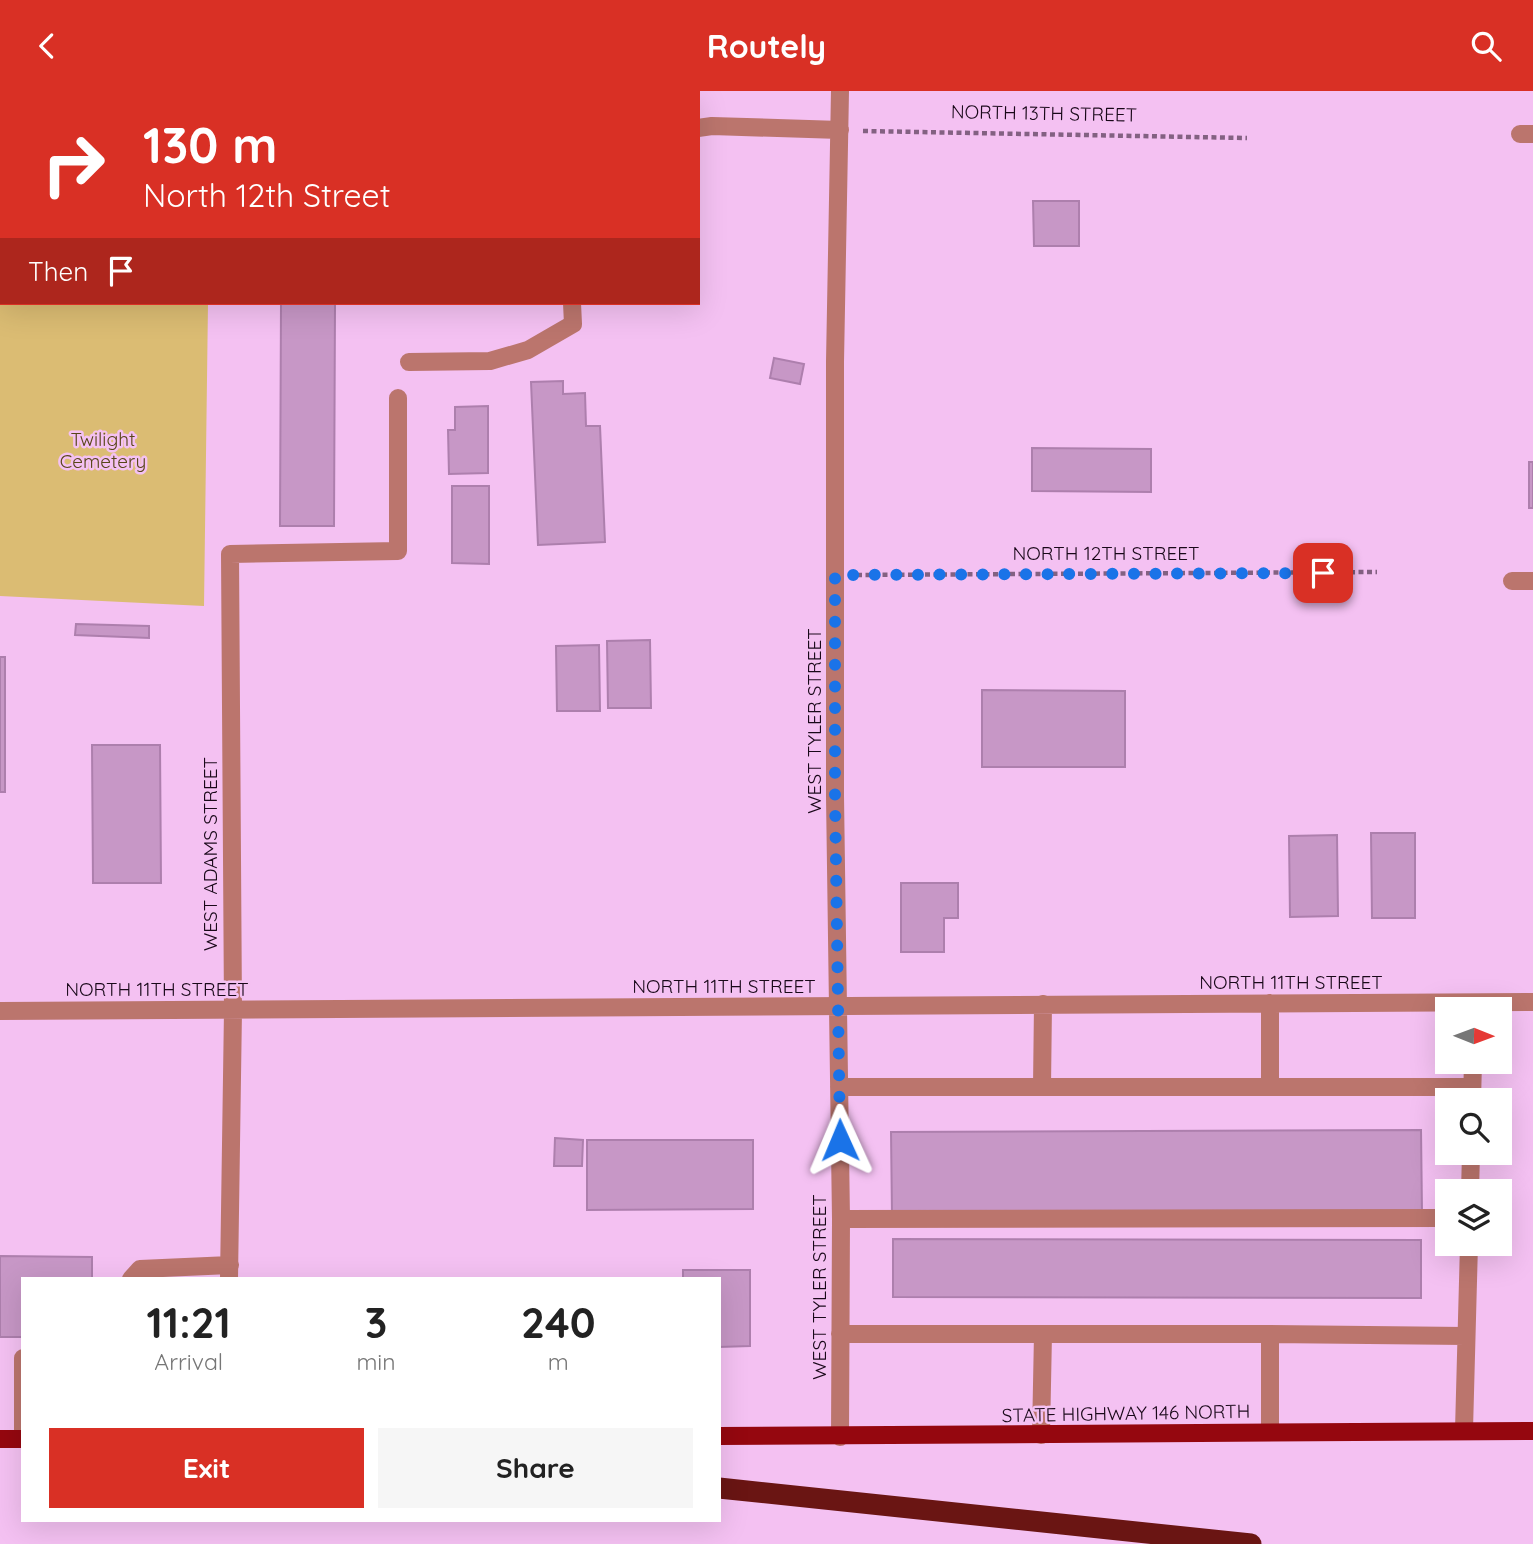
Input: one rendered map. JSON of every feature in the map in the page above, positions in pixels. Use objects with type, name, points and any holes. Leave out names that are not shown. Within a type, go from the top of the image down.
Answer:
[{"type":"highway","points":[[721,1488],[1251,1544]]},
{"type":"main road","name":"STATE HIGHWAY 146 NORTH","points":[[721,1436],[1533,1431]]},
{"type":"main road","points":[[0,1439],[21,1439]]},
{"type":"street","name":"WEST TYLER STREET","points":[[840,91],[835,362],[840,1437]]},
{"type":"street","points":[[700,128],[840,130]]},
{"type":"street","points":[[410,362],[490,361],[528,349],[573,324],[572,305]]},
{"type":"street","name":"WEST ADAMS STREET","points":[[229,1272],[233,1010],[230,554],[397,551],[398,398]]},
{"type":"street","points":[[1512,581],[1533,581]]},
{"type":"street","name":"NORTH 11TH STREET","points":[[1512,1003],[1533,1002]]},
{"type":"street","points":[[1270,1003],[1270,1087]]},
{"type":"street","points":[[1042,1087],[1043,1004]]},
{"type":"street","name":"NORTH 11TH STREET","points":[[0,1011],[1043,1004],[1435,1005]]},
{"type":"street","points":[[839,1087],[1270,1087],[1435,1093]]},
{"type":"street","points":[[841,1219],[1435,1218]]},
{"type":"street","points":[[1464,1430],[1469,1256]]},
{"type":"street","points":[[133,1277],[140,1269],[229,1272]]},
{"type":"street","points":[[840,1334],[1270,1333],[1466,1336]]},
{"type":"street","points":[[1270,1333],[1270,1432]]},
{"type":"street","points":[[1041,1435],[1042,1334]]},
{"type":"path","name":"NORTH 13TH STREET","points":[[840,130],[1247,138]]},
{"type":"path","name":"NORTH 12TH STREET","points":[[835,575],[1377,572]]},
{"type":"green space","name":"Twilight Cemetery","points":[[0,305],[208,305],[204,606],[0,596]]},
{"type":"building","points":[[1033,201],[1079,201],[1079,246],[1034,246]]},
{"type":"building","points":[[281,305],[335,305],[334,526],[280,526]]},
{"type":"building","points":[[774,358],[804,364],[800,384],[770,378]]},
{"type":"building","points":[[563,381],[563,394],[585,393],[586,426],[600,426],[605,542],[538,545],[531,382]]},
{"type":"building","points":[[488,406],[488,473],[449,474],[448,430],[455,430],[455,407]]},
{"type":"building","points":[[1032,448],[1151,449],[1151,492],[1032,491]]},
{"type":"building","points":[[1529,462],[1533,462],[1533,508],[1529,508]]},
{"type":"building","points":[[452,486],[489,486],[489,564],[452,563]]},
{"type":"building","points":[[76,624],[149,626],[149,638],[75,635]]},
{"type":"building","points":[[650,640],[651,708],[608,708],[607,641]]},
{"type":"building","points":[[599,645],[600,711],[557,711],[556,646]]},
{"type":"building","points":[[0,657],[5,657],[5,792],[0,792]]},
{"type":"building","points":[[982,690],[1125,691],[1125,767],[982,767]]},
{"type":"building","points":[[92,745],[160,745],[161,883],[93,883]]},
{"type":"building","points":[[1371,833],[1415,833],[1415,918],[1372,918]]},
{"type":"building","points":[[1337,835],[1338,916],[1290,917],[1289,836]]},
{"type":"building","points":[[901,883],[958,883],[958,918],[944,918],[944,952],[901,952]]},
{"type":"building","points":[[1421,1130],[1422,1213],[892,1214],[891,1132]]},
{"type":"building","points":[[555,1138],[583,1140],[582,1166],[554,1166]]},
{"type":"building","points":[[587,1140],[753,1140],[753,1209],[587,1210]]},
{"type":"building","points":[[893,1239],[1421,1240],[1421,1298],[893,1297]]},
{"type":"building","points":[[0,1256],[92,1257],[92,1277],[21,1277],[21,1337],[0,1337]]},
{"type":"building","points":[[683,1270],[750,1270],[750,1346],[721,1347],[721,1277],[683,1277]]},
{"type":"route","points":[[840,1140],[835,575],[1323,573]]}]
